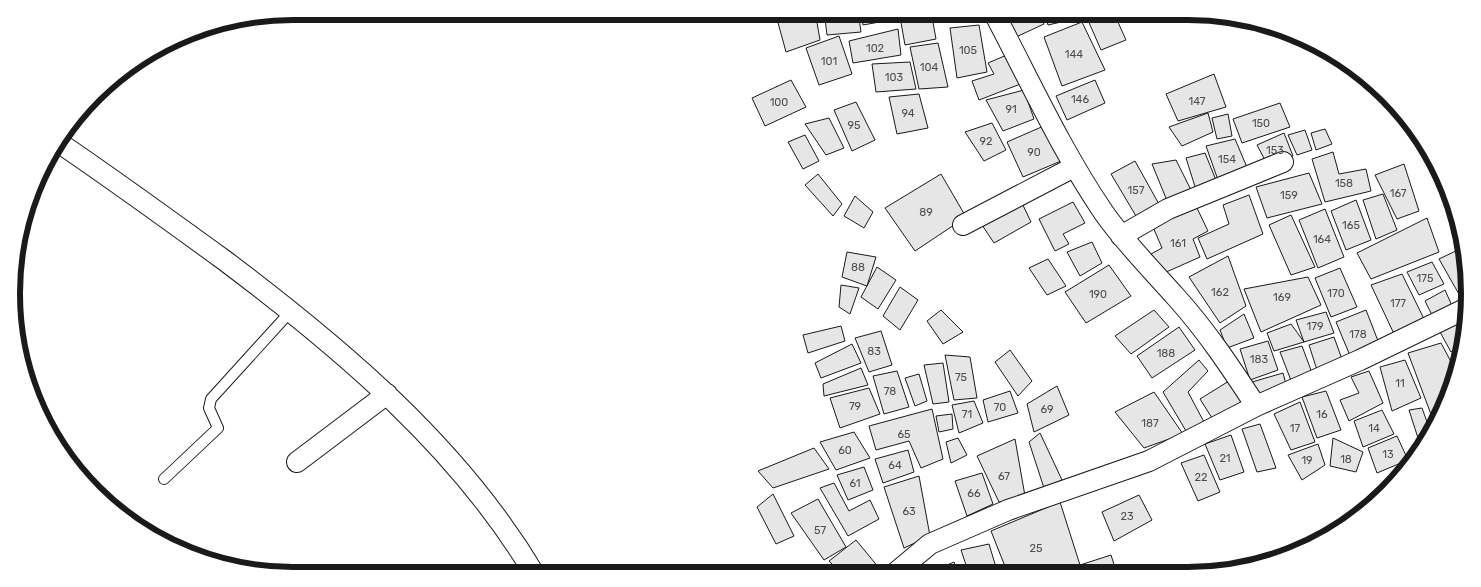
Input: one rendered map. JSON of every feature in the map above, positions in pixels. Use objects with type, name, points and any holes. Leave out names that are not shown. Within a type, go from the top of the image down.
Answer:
[{"type":"street","points":[[998,20],[1074,167],[1121,236],[1176,297],[1220,351],[1256,406]]},
{"type":"street","points":[[64,146],[125,187],[291,311],[387,394],[468,480],[518,547],[530,567]]},
{"type":"street","points":[[1121,236],[1168,209],[1283,162]]},
{"type":"street","points":[[963,225],[1074,167]]},
{"type":"street","points":[[902,567],[930,544],[1008,510],[1149,461],[1256,406],[1360,360],[1460,311]]},
{"type":"street","points":[[298,462],[387,394]]},
{"type":"lane","points":[[164,479],[218,428],[218,423],[209,408],[211,399],[291,311]]},
{"type":"building","points":[[777,20],[817,20],[820,40],[786,52]]},
{"type":"building","points":[[825,20],[859,20],[861,32],[827,35]]},
{"type":"building","points":[[862,20],[890,20],[863,25]]},
{"type":"building","points":[[901,20],[933,20],[936,39],[905,45]]},
{"type":"building","points":[[1009,20],[1042,20],[1044,24],[1016,37]]},
{"type":"building","points":[[1047,20],[1070,20],[1048,25]]},
{"type":"building","points":[[1088,20],[1117,20],[1126,40],[1101,50]]},
{"type":"building","points":[[1082,22],[1105,70],[1062,86],[1044,37]]},
{"type":"building","points":[[979,25],[987,72],[957,78],[950,28]]},
{"type":"building","points":[[898,29],[901,55],[853,63],[849,41]]},
{"type":"building","points":[[839,36],[852,74],[819,85],[806,48]]},
{"type":"building","points":[[938,43],[948,87],[919,89],[910,47]]},
{"type":"building","points":[[1009,54],[1023,83],[979,100],[972,81],[994,74],[988,63]]},
{"type":"building","points":[[910,62],[916,89],[876,92],[872,64]]},
{"type":"building","points":[[1214,74],[1226,107],[1178,121],[1166,94]]},
{"type":"building","points":[[791,80],[806,107],[765,126],[752,98]]},
{"type":"building","points":[[1095,80],[1105,103],[1067,120],[1056,96]]},
{"type":"building","points":[[1024,90],[1034,119],[1003,131],[986,100]]},
{"type":"building","points":[[919,94],[928,128],[897,134],[889,97]]},
{"type":"building","points":[[856,102],[875,140],[852,151],[834,110]]},
{"type":"building","points":[[1280,103],[1290,127],[1242,143],[1233,119]]},
{"type":"building","points":[[1208,113],[1213,132],[1182,146],[1169,127]]},
{"type":"building","points":[[1228,114],[1232,136],[1217,139],[1212,118]]},
{"type":"building","points":[[829,118],[844,148],[826,155],[805,124]]},
{"type":"building","points":[[992,123],[1006,150],[984,161],[965,132]]},
{"type":"building","points":[[1046,125],[1061,161],[1023,177],[1007,142]]},
{"type":"building","points":[[1325,129],[1332,144],[1316,150],[1311,133]]},
{"type":"building","points":[[1305,130],[1312,150],[1297,155],[1288,135]]},
{"type":"building","points":[[1284,133],[1293,156],[1268,166],[1257,145]]},
{"type":"building","points":[[805,135],[819,161],[803,169],[788,142]]},
{"type":"building","points":[[1235,139],[1249,172],[1218,180],[1206,146]]},
{"type":"building","points":[[1333,152],[1339,174],[1366,169],[1371,191],[1325,202],[1312,159]]},
{"type":"building","points":[[1205,153],[1218,185],[1197,193],[1186,158]]},
{"type":"building","points":[[1176,160],[1193,194],[1168,203],[1152,164]]},
{"type":"building","points":[[1135,161],[1160,206],[1136,216],[1111,174]]},
{"type":"building","points":[[1404,164],[1419,211],[1397,219],[1375,175]]},
{"type":"building","points":[[1309,173],[1322,204],[1267,218],[1256,187]]},
{"type":"building","points":[[818,174],[842,204],[833,216],[805,185]]},
{"type":"building","points":[[941,174],[966,217],[915,251],[885,208]]},
{"type":"building","points":[[1383,194],[1397,230],[1376,239],[1363,200]]},
{"type":"building","points":[[1249,195],[1263,234],[1207,259],[1198,238],[1229,224],[1223,205]]},
{"type":"building","points":[[855,196],[873,212],[864,228],[844,216]]},
{"type":"building","points":[[1356,200],[1371,240],[1346,250],[1331,211]]},
{"type":"building","points":[[1021,201],[1031,222],[994,243],[980,222]]},
{"type":"building","points":[[1073,202],[1085,223],[1063,234],[1069,244],[1055,251],[1039,219]]},
{"type":"building","points":[[1196,206],[1208,231],[1193,239],[1200,257],[1164,273],[1151,254],[1162,248],[1153,227]]},
{"type":"building","points":[[1325,209],[1344,257],[1318,268],[1299,220]]},
{"type":"building","points":[[1291,215],[1315,267],[1291,275],[1269,225]]},
{"type":"building","points":[[1427,218],[1439,252],[1371,279],[1357,253]]},
{"type":"building","points":[[1092,242],[1102,263],[1080,276],[1067,252]]},
{"type":"building","points":[[1458,250],[1461,297],[1439,259]]},
{"type":"building","points":[[847,252],[876,257],[867,286],[842,277]]},
{"type":"building","points":[[1228,256],[1246,306],[1220,323],[1189,277]]},
{"type":"building","points":[[1048,259],[1066,286],[1047,295],[1029,268]]},
{"type":"building","points":[[1432,262],[1444,284],[1419,295],[1407,272]]},
{"type":"building","points":[[1109,265],[1131,296],[1086,323],[1065,292]]},
{"type":"building","points":[[877,267],[896,280],[878,309],[861,297]]},
{"type":"building","points":[[1340,268],[1357,307],[1331,317],[1315,278]]},
{"type":"building","points":[[1402,274],[1425,321],[1395,336],[1371,285]]},
{"type":"building","points":[[1308,277],[1321,305],[1261,332],[1244,289]]},
{"type":"building","points":[[841,285],[859,288],[850,314],[839,307]]},
{"type":"building","points":[[900,287],[918,300],[900,330],[883,316]]},
{"type":"building","points":[[1445,290],[1453,308],[1433,317],[1425,301]]},
{"type":"building","points":[[941,310],[963,332],[943,344],[927,321]]},
{"type":"building","points":[[1154,310],[1169,327],[1131,354],[1115,336]]},
{"type":"building","points":[[1366,310],[1380,346],[1351,358],[1336,322]]},
{"type":"building","points":[[1326,312],[1334,333],[1304,342],[1296,320]]},
{"type":"building","points":[[1244,314],[1254,338],[1227,348],[1220,330]]},
{"type":"building","points":[[1459,322],[1455,350],[1451,352],[1440,332]]},
{"type":"building","points":[[1291,324],[1304,342],[1274,351],[1267,333]]},
{"type":"building","points":[[841,326],[845,341],[808,353],[803,335]]},
{"type":"building","points":[[1179,327],[1195,350],[1152,378],[1137,356]]},
{"type":"building","points":[[881,331],[892,365],[869,372],[855,338]]},
{"type":"building","points":[[1334,337],[1343,362],[1317,370],[1309,345]]},
{"type":"building","points":[[1268,341],[1278,370],[1250,380],[1240,349]]},
{"type":"building","points":[[1441,343],[1452,364],[1432,416],[1408,353]]},
{"type":"building","points":[[852,344],[861,363],[821,378],[815,363]]},
{"type":"building","points":[[1302,346],[1312,373],[1292,383],[1280,352]]},
{"type":"building","points":[[1010,350],[1032,381],[1018,396],[995,362]]},
{"type":"building","points":[[945,355],[970,357],[977,398],[954,400]]},
{"type":"building","points":[[1199,360],[1208,371],[1188,392],[1204,422],[1186,431],[1163,392]]},
{"type":"building","points":[[1405,360],[1421,398],[1392,411],[1380,367]]},
{"type":"building","points":[[943,363],[949,402],[933,404],[924,365]]},
{"type":"building","points":[[861,368],[868,385],[824,396],[823,384]]},
{"type":"building","points":[[897,371],[909,407],[884,414],[873,376]]},
{"type":"building","points":[[1369,371],[1383,403],[1349,421],[1340,400],[1359,393],[1351,377]]},
{"type":"building","points":[[1283,373],[1287,388],[1262,398],[1252,382]]},
{"type":"building","points":[[919,374],[927,401],[915,406],[905,378]]},
{"type":"building","points":[[1229,381],[1242,402],[1212,418],[1200,399]]},
{"type":"building","points":[[1057,386],[1069,415],[1034,432],[1027,404]]},
{"type":"building","points":[[869,388],[880,414],[840,428],[830,398]]},
{"type":"building","points":[[1010,391],[1018,413],[988,422],[983,400]]},
{"type":"building","points":[[1326,391],[1341,430],[1317,438],[1302,397]]},
{"type":"building","points":[[1154,392],[1183,434],[1144,448],[1115,412]]},
{"type":"building","points":[[974,401],[983,423],[959,433],[952,405]]},
{"type":"building","points":[[1300,402],[1315,442],[1291,450],[1274,414]]},
{"type":"building","points":[[1422,408],[1428,424],[1418,438],[1409,410]]},
{"type":"building","points":[[932,409],[943,459],[921,468],[909,441],[876,450],[869,426]]},
{"type":"building","points":[[1382,410],[1394,434],[1363,447],[1354,421]]},
{"type":"building","points":[[952,414],[953,429],[939,432],[936,416]]},
{"type":"building","points":[[1260,424],[1276,468],[1257,472],[1242,429]]},
{"type":"building","points":[[854,432],[870,458],[836,470],[820,442]]},
{"type":"building","points":[[1040,433],[1062,480],[1044,488],[1029,442]]},
{"type":"building","points":[[1231,435],[1244,472],[1220,480],[1205,444]]},
{"type":"building","points":[[1397,436],[1406,457],[1402,463],[1377,473],[1368,448]]},
{"type":"building","points":[[958,438],[967,455],[951,463],[946,442]]},
{"type":"building","points":[[1333,438],[1363,452],[1356,472],[1330,466]]},
{"type":"building","points":[[1015,439],[1025,496],[999,502],[977,456]]},
{"type":"building","points":[[1318,444],[1325,465],[1302,480],[1288,455]]},
{"type":"building","points":[[814,448],[829,469],[773,488],[758,471]]},
{"type":"building","points":[[908,450],[914,472],[883,483],[875,459]]},
{"type":"building","points":[[1204,455],[1220,492],[1198,501],[1181,463]]},
{"type":"building","points":[[864,467],[873,490],[848,500],[837,475]]},
{"type":"building","points":[[982,473],[993,504],[967,516],[955,481]]},
{"type":"building","points":[[919,476],[930,536],[904,548],[884,487]]},
{"type":"building","points":[[834,483],[849,511],[870,500],[879,519],[848,536],[820,488]]},
{"type":"building","points":[[773,494],[794,536],[776,544],[757,507]]},
{"type":"building","points":[[1139,495],[1152,520],[1114,541],[1102,512]]},
{"type":"building","points":[[818,499],[846,547],[824,560],[791,513]]},
{"type":"building","points":[[1060,502],[1080,565],[1074,567],[1005,567],[991,531]]},
{"type":"building","points":[[856,540],[878,567],[835,567],[829,561]]},
{"type":"building","points":[[989,544],[996,567],[967,567],[961,550]]},
{"type":"building","points":[[1111,555],[1115,567],[1081,567],[1080,565]]},
{"type":"building","points":[[954,562],[956,567],[942,567]]}]
